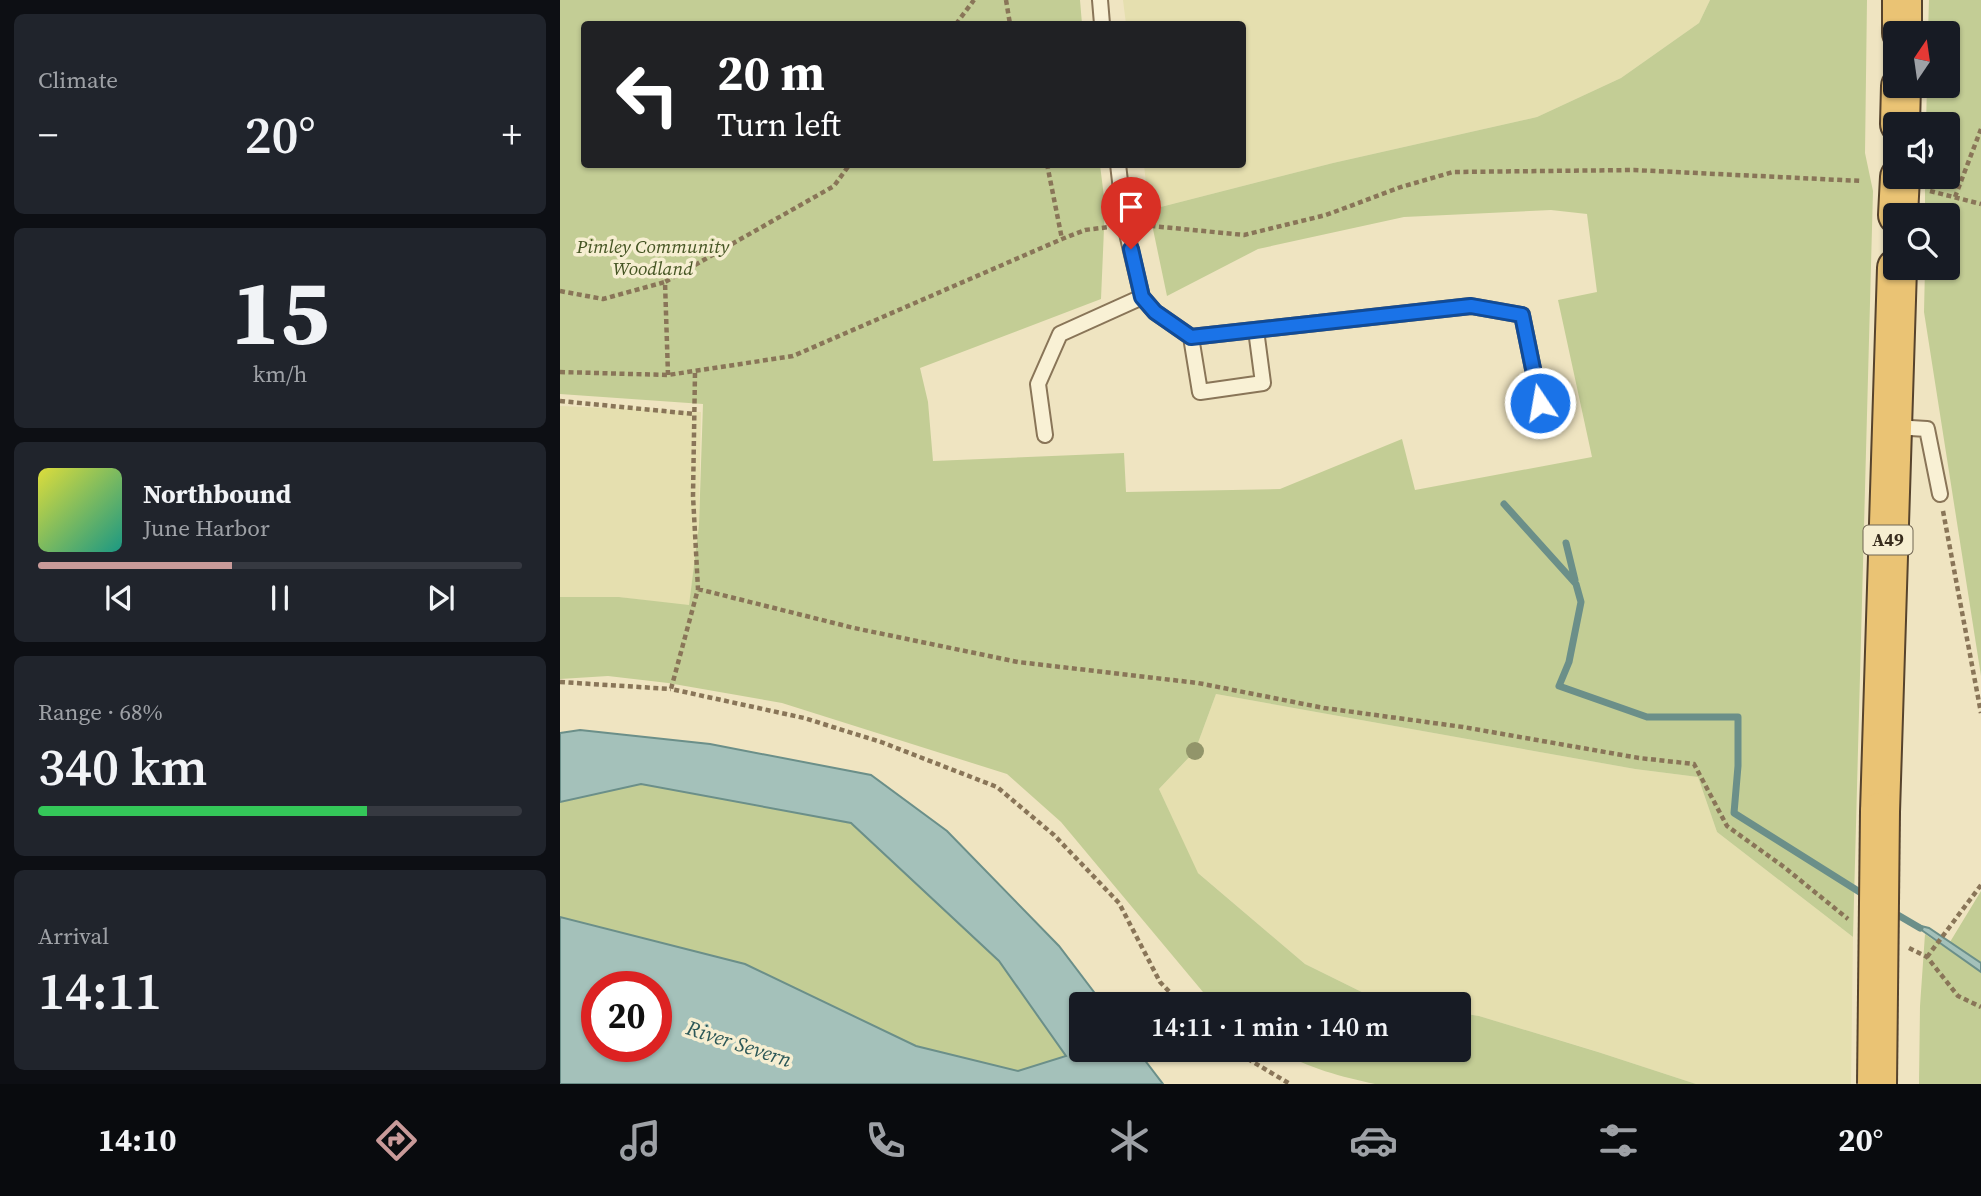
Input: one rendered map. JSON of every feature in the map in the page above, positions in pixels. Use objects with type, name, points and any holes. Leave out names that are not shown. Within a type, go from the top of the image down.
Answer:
[{"type":"highway","points":[[1902,0],[1902,21]]},
{"type":"highway","name":"A49","points":[[1877,1084],[1880,812],[1897,280]]},
{"type":"lane","points":[[1100,0],[1102,21]]},
{"type":"lane","points":[[1118,168],[1125,225],[1142,297],[1155,312],[1191,337],[1471,306],[1522,315],[1540,403]]},
{"type":"lane","points":[[1045,435],[1038,384],[1060,334],[1142,297]]},
{"type":"lane","points":[[1191,337],[1200,392],[1263,383],[1256,330]]},
{"type":"lane","points":[[1892,427],[1927,429],[1940,494]]},
{"type":"path","points":[[958,21],[974,0]]},
{"type":"path","points":[[1006,0],[1010,21]]},
{"type":"path","points":[[1955,197],[1981,129]]},
{"type":"path","points":[[560,291],[603,299],[665,282],[834,186],[847,168]]},
{"type":"path","points":[[1048,168],[1062,239]]},
{"type":"path","points":[[560,372],[668,375],[793,356],[1085,230],[1125,225],[1244,235],[1326,215],[1401,187],[1453,172],[1634,170],[1862,181]]},
{"type":"path","points":[[1931,189],[1981,204]]},
{"type":"path","points":[[665,282],[668,375]]},
{"type":"path","points":[[671,689],[698,589],[693,496],[695,373]]},
{"type":"path","points":[[560,401],[694,414]]},
{"type":"path","points":[[1940,494],[1981,713]]},
{"type":"path","points":[[698,589],[854,628],[1018,662],[1198,683],[1324,708],[1463,727],[1639,758],[1694,764],[1727,826],[1784,867],[1846,918],[1857,923]]},
{"type":"path","points":[[560,682],[671,689],[804,718],[881,742],[997,787],[1054,835],[1119,903],[1160,982],[1170,992]]},
{"type":"path","points":[[1927,957],[1981,885]]},
{"type":"path","points":[[1903,946],[1927,957],[1958,996],[1981,1007]]},
{"type":"path","points":[[1253,1062],[1290,1084]]},
{"type":"shaded area","points":[[1123,0],[1710,0],[1699,23],[1621,78],[1537,117],[1333,163],[1149,210],[1144,168],[1246,168],[1246,21],[1126,21]]},
{"type":"shaded area","points":[[560,406],[701,412],[699,525],[689,606],[619,597],[560,597]]},
{"type":"shaded area","points":[[1216,694],[1635,769],[1698,777],[1717,832],[1853,937],[1851,1084],[1696,1084],[1471,1015],[1471,992],[1362,992],[1305,964],[1197,872],[1159,789],[1195,751]]},
{"type":"green space","name":"Pimley Community Woodland","points":[[560,0],[1080,0],[1082,21],[581,21],[581,168],[1100,168],[1105,205],[1101,299],[920,368],[928,402],[933,461],[1124,453],[1126,492],[1280,489],[1402,439],[1415,490],[1592,457],[1558,300],[1597,292],[1587,214],[1551,210],[1404,217],[1258,249],[1167,296],[1149,210],[1333,163],[1537,117],[1621,78],[1699,23],[1710,0],[1867,0],[1865,153],[1873,191],[1853,937],[1717,832],[1698,777],[1635,769],[1216,694],[1195,751],[1159,789],[1198,873],[1305,964],[1362,992],[1203,992],[1061,822],[1007,774],[782,703],[668,683],[608,676],[560,679],[560,597],[619,597],[689,605],[699,525],[703,404],[560,394]]},
{"type":"green space","points":[[1929,0],[1981,0],[1981,676],[1924,312],[1925,280],[1960,280],[1960,203],[1925,203],[1925,189],[1960,189],[1960,112],[1926,112],[1927,98],[1960,98],[1960,21],[1928,21]]},
{"type":"green space","points":[[641,784],[851,823],[999,961],[1067,1056],[1019,1071],[916,1046],[745,964],[560,917],[560,802]]},
{"type":"green space","points":[[1981,891],[1981,963],[1950,942]]},
{"type":"green space","points":[[1925,934],[1981,972],[1981,1084],[1919,1084],[1920,1006]]},
{"type":"green space","points":[[1471,1015],[1696,1084],[1375,1084],[1303,1062],[1471,1062]]},
{"type":"water","name":"River Severn","points":[[580,730],[710,744],[871,775],[947,831],[1059,946],[1094,992],[1069,992],[1069,1062],[1146,1062],[1163,1084],[560,1084],[560,917],[745,964],[916,1046],[1018,1071],[1066,1056],[999,961],[851,823],[641,784],[560,802],[560,733]]},
{"type":"water","points":[[1913,924],[1929,928],[1981,963],[1981,972]]},
{"type":"waterway","points":[[1504,504],[1576,584],[1581,602],[1569,662],[1559,686],[1647,717],[1738,717],[1734,813],[1866,896]]},
{"type":"waterway","points":[[1566,543],[1575,580]]},
{"type":"waterway","points":[[1891,911],[1920,928]]},
{"type":"route","points":[[1131,249],[1142,297],[1155,312],[1191,337],[1471,306],[1522,315],[1540,403]]}]
